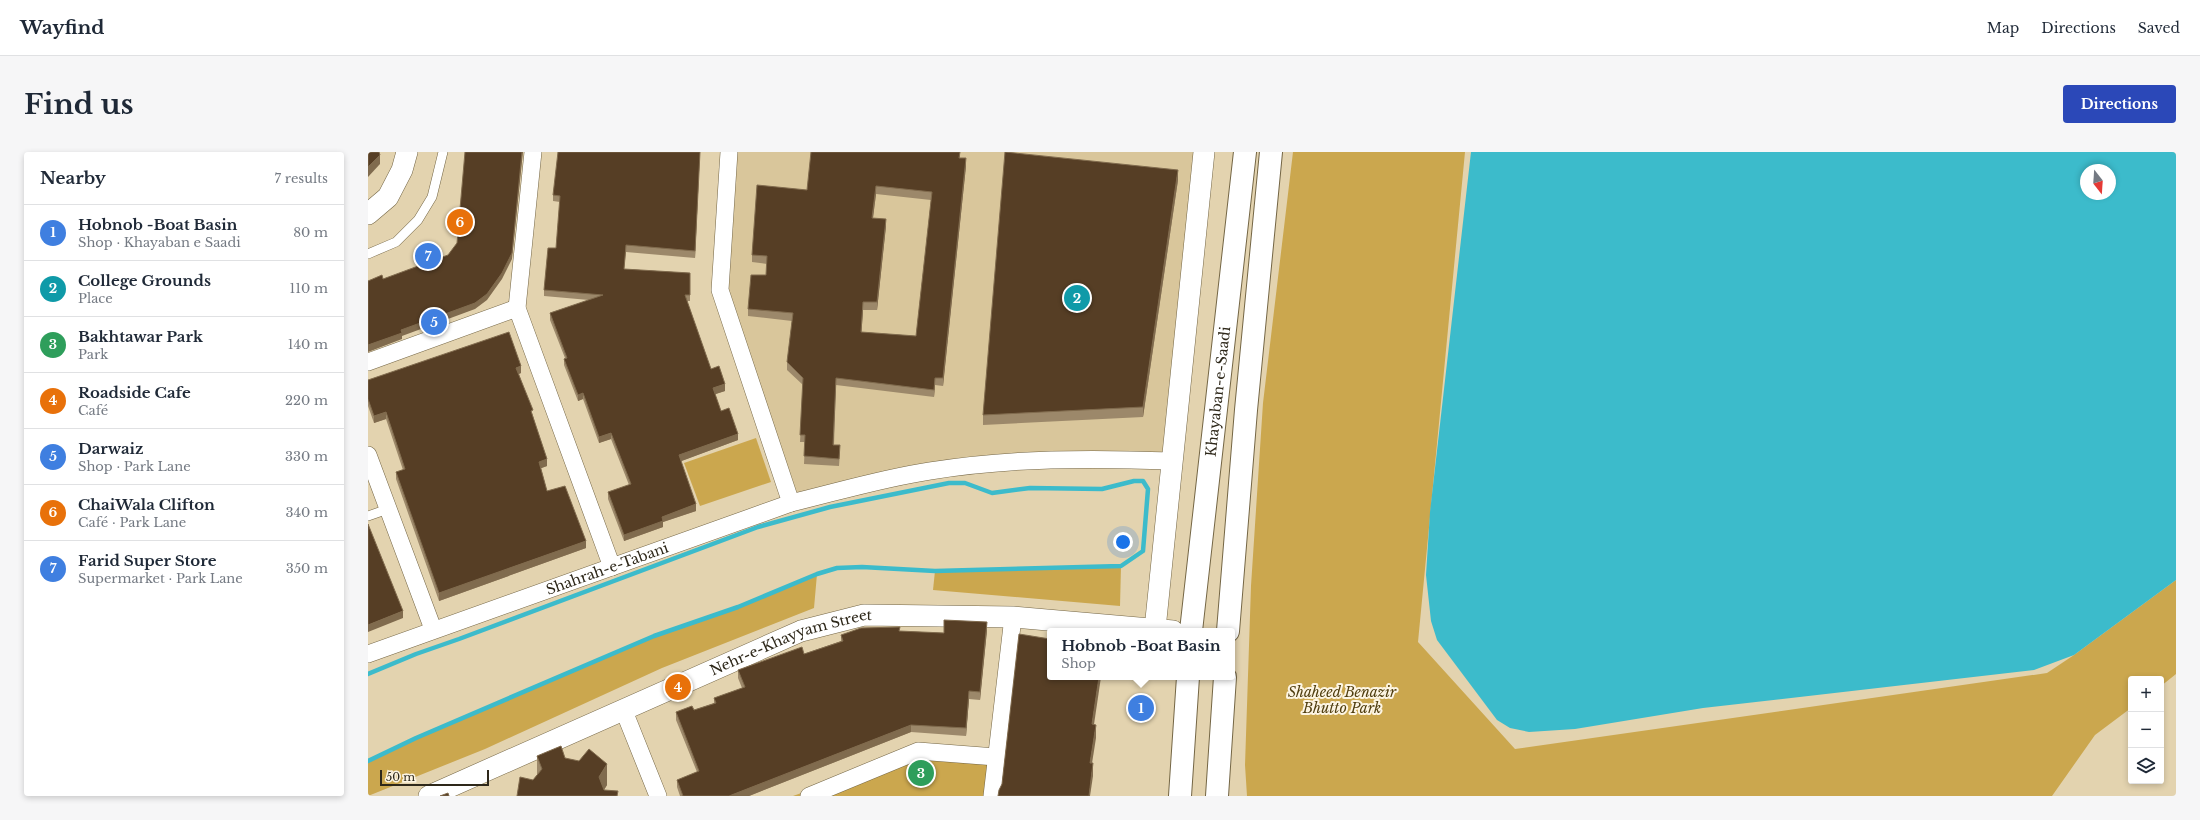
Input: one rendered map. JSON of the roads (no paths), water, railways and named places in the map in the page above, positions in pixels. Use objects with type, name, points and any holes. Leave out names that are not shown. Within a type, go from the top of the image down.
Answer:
[{"type":"main road","name":"Khayaban-e-Saadi","points":[[1191,628],[1245,152]]},
{"type":"main road","name":"Khayaban-e-Saadi","points":[[1228,628],[1246,410],[1271,152]]},
{"type":"main road","points":[[1180,796],[1188,680]]},
{"type":"main road","points":[[1217,796],[1218,753],[1225,680]]},
{"type":"main road","points":[[1218,753],[1225,796]]},
{"type":"street","points":[[368,214],[388,198],[402,170],[407,152]]},
{"type":"street","points":[[533,152],[517,308],[612,567]]},
{"type":"street","points":[[729,152],[720,290],[791,503]]},
{"type":"street","points":[[1164,628],[1172,461],[1204,152]]},
{"type":"street","points":[[368,362],[517,308]]},
{"type":"street","points":[[368,455],[433,629]]},
{"type":"street","name":"Shahrah-e-Tabani","points":[[368,654],[433,629],[791,503],[900,477],[963,466],[1057,460],[1127,459],[1172,461]]},
{"type":"street","name":"Nehr-e-Khayyam Street","points":[[429,796],[624,711],[801,631],[864,615],[1013,617],[1141,628]]},
{"type":"street","points":[[992,796],[1013,617]]},
{"type":"street","points":[[624,711],[658,796]]},
{"type":"street","points":[[809,796],[918,751],[996,757]]},
{"type":"lane","points":[[368,254],[396,242],[418,220],[432,197],[443,152]]},
{"type":"lane","points":[[368,516],[388,508]]},
{"type":"water","points":[[1471,152],[2176,152],[2176,580],[2074,655],[2034,670],[1703,708],[1575,729],[1529,732],[1510,728],[1497,720],[1437,640],[1431,621],[1426,575],[1430,512]]},
{"type":"waterway","points":[[368,674],[416,654],[758,527],[830,507],[949,483],[965,483],[992,493],[1030,488],[1102,489],[1134,481],[1143,481],[1148,489],[1143,551],[1121,566],[935,571],[862,567],[837,568],[817,574],[738,607],[654,636],[416,738],[368,761]]},
{"type":"place","name":"ChaiWala Clifton","points":[[460,222]]},
{"type":"place","name":"Farid Super Store","points":[[428,256]]},
{"type":"place","name":"College Grounds","points":[[1077,298]]},
{"type":"place","name":"Darwaiz","points":[[434,322]]},
{"type":"place","name":"Roadside Cafe","points":[[678,687]]},
{"type":"place","name":"Hobnob -Boat Basin","points":[[1141,708]]},
{"type":"place","name":"Bakhtawar Park","points":[[921,773]]},
{"type":"park label","name":"Shaheed Benazir Bhutto Park","points":[[1342,700]]}]
